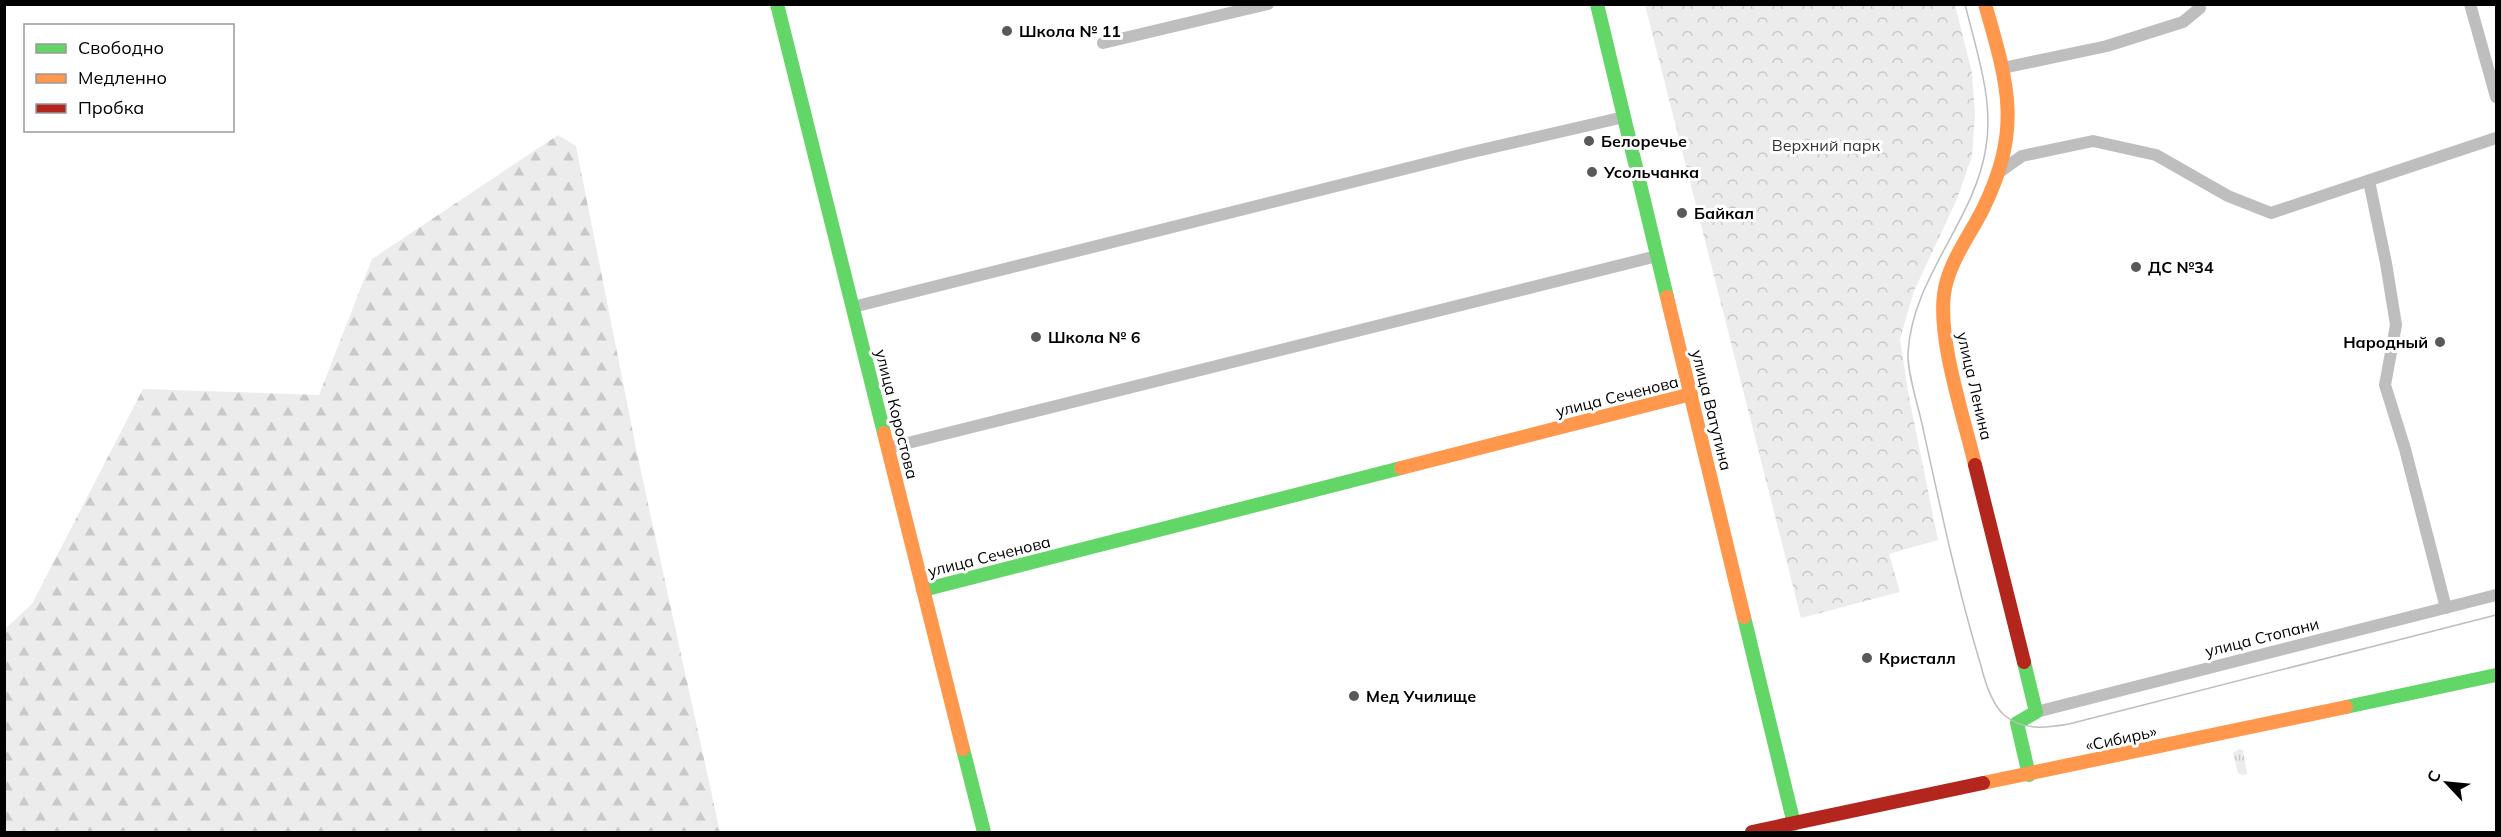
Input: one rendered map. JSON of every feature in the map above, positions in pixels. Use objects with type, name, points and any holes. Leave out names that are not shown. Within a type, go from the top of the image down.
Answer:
[{"type":"street","name":"улица Коростова","points":[[777,4],[984,832]]},
{"type":"street","points":[[1103,43],[1268,4]]},
{"type":"street","name":"улица Ватутина","points":[[1597,4],[1794,824]]},
{"type":"street","name":"улица Ленина","points":[[1985,4],[2003,68],[2008,114],[2006,146],[1985,207],[1957,258],[1946,285],[1944,306],[1947,344],[2036,712]]},
{"type":"street","points":[[2470,4],[2496,97]]},
{"type":"street","points":[[2003,68],[2107,46],[2183,21],[2200,8]]},
{"type":"street","points":[[853,307],[1467,153],[1624,117]]},
{"type":"street","points":[[1997,174],[2022,156],[2093,141],[2156,155],[2228,196],[2271,213],[2496,138]]},
{"type":"street","points":[[2369,182],[2396,325],[2385,385],[2405,449],[2446,608]]},
{"type":"street","points":[[888,448],[1657,256]]},
{"type":"street","name":"улица Сеченова","points":[[923,590],[1690,394]]},
{"type":"street","name":"улица Стопани","points":[[2036,712],[2496,595]]},
{"type":"street","name":"«Сибирь»","points":[[1752,832],[2496,675]]},
{"type":"street","points":[[2029,775],[2017,723],[2036,712]]},
{"type":"green space","name":"Верхний парк","points":[[1645,5],[1955,5],[1972,73],[1975,114],[1972,156],[1957,199],[1914,291],[1900,339],[1909,397],[1938,540],[1889,554],[1900,592],[1801,618]]},
{"type":"green space","points":[[558,135],[576,146],[638,458],[720,832],[5,832],[5,629],[32,604],[143,389],[319,395],[372,259]]},
{"type":"green space","points":[[2239,749],[2243,750],[2247,774],[2238,773],[2233,753]]},
{"type":"tram line","points":[[1965,4],[1986,93],[1988,111],[1986,147],[1980,174],[1970,200],[1920,299],[1912,325],[1908,362],[1965,608],[1987,686],[2004,715],[2027,726],[2069,724],[2496,615]]},
{"type":"traffic: fast","points":[[777,4],[884,433]]},
{"type":"traffic: fast","points":[[1597,4],[1667,297]]},
{"type":"traffic: fast","points":[[923,590],[1401,468]]},
{"type":"traffic: fast","points":[[1744,617],[1794,824]]},
{"type":"traffic: fast","points":[[2024,662],[2036,712],[2017,723],[2029,775]]},
{"type":"traffic: fast","points":[[2346,707],[2496,675]]},
{"type":"traffic: fast","points":[[963,749],[984,832]]},
{"type":"traffic: slow","points":[[1975,465],[1948,357],[1943,313],[1946,283],[1959,251],[1982,211],[1995,182],[2007,132],[2008,108],[2005,85],[1985,4]]},
{"type":"traffic: slow","points":[[1667,297],[1744,617]]},
{"type":"traffic: slow","points":[[1401,468],[1691,394]]},
{"type":"traffic: slow","points":[[884,433],[963,749]]},
{"type":"traffic: slow","points":[[1983,783],[2346,707]]},
{"type":"traffic: jam","points":[[1975,465],[2024,662]]},
{"type":"traffic: jam","points":[[1752,832],[1983,783]]},
{"type":"place","name":"Школа № 11","points":[[1007,31]]},
{"type":"place","name":"Белоречье","points":[[1589,141]]},
{"type":"place","name":"Усольчанка","points":[[1592,172]]},
{"type":"place","name":"Байкал","points":[[1682,213]]},
{"type":"place","name":"ДС №34","points":[[2136,267]]},
{"type":"place","name":"Школа № 6","points":[[1036,337]]},
{"type":"place","name":"Народный","points":[[2440,342]]},
{"type":"place","name":"Кристалл","points":[[1867,658]]},
{"type":"place","name":"Мед Училище","points":[[1354,696]]}]
